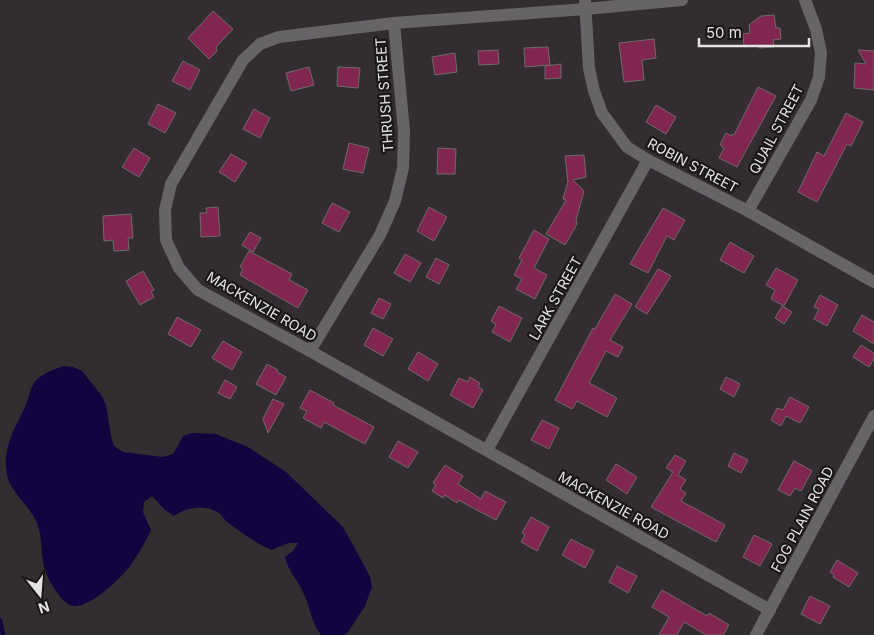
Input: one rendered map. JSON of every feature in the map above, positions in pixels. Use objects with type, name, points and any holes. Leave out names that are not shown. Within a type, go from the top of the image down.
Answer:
[{"type":"street","name":"MACKENZIE ROAD","points":[[682,0],[585,5],[394,23],[280,37],[260,44],[244,60],[171,184],[164,210],[166,240],[179,268],[198,290],[770,610]]},
{"type":"street","name":"QUAIL STREET","points":[[748,211],[811,100],[819,77],[821,53],[816,29],[805,0]]},
{"type":"street","name":"ROBIN STREET","points":[[585,5],[589,68],[594,91],[602,113],[627,147],[648,160],[748,211],[874,282]]},
{"type":"street","name":"THRUSH STREET","points":[[310,351],[380,235],[395,201],[403,168],[404,131],[394,23]]},
{"type":"street","name":"LARK STREET","points":[[487,450],[648,160]]},
{"type":"street","name":"FOG PLAIN ROAD","points":[[756,635],[874,416]]},
{"type":"shaded area","points":[[63,366],[73,367],[82,371],[102,396],[106,405],[114,446],[123,452],[163,457],[173,454],[183,436],[192,433],[216,434],[248,447],[286,472],[343,527],[370,577],[372,587],[365,606],[348,632],[344,635],[321,635],[318,630],[303,592],[288,567],[285,557],[293,551],[298,543],[289,543],[271,550],[227,522],[214,510],[196,508],[185,510],[174,516],[165,510],[152,496],[144,502],[143,512],[151,530],[128,569],[97,597],[80,606],[73,606],[64,601],[47,575],[37,523],[11,485],[6,469],[7,449],[13,431],[26,405],[31,388],[43,375]]},
{"type":"building","points":[[213,11],[233,29],[216,47],[217,51],[209,59],[188,38]]},
{"type":"building","points":[[774,15],[776,28],[780,28],[781,39],[773,40],[774,47],[759,48],[759,45],[744,47],[743,34],[750,33],[749,25],[761,16]]},
{"type":"building","points":[[654,39],[656,58],[642,60],[644,80],[624,82],[619,43]]},
{"type":"building","points":[[548,47],[550,65],[525,67],[524,48]]},
{"type":"building","points":[[498,50],[499,64],[479,65],[478,51]]},
{"type":"building","points":[[858,50],[874,51],[874,90],[854,88],[855,63],[866,64]]},
{"type":"building","points":[[455,53],[457,72],[435,75],[432,57]]},
{"type":"building","points":[[183,61],[200,70],[190,90],[172,81]]},
{"type":"building","points":[[561,64],[561,78],[545,79],[545,66]]},
{"type":"building","points":[[309,67],[314,85],[291,91],[286,73]]},
{"type":"building","points":[[338,67],[360,68],[358,88],[337,86]]},
{"type":"building","points":[[758,87],[776,96],[737,167],[719,158],[724,148],[720,145],[726,133],[731,136],[732,134],[734,135]]},
{"type":"building","points":[[158,104],[176,113],[165,133],[148,124]]},
{"type":"building","points":[[656,105],[676,117],[666,134],[646,122]]},
{"type":"building","points":[[254,109],[270,118],[260,138],[243,129]]},
{"type":"building","points":[[846,113],[863,122],[851,146],[847,144],[817,202],[798,192],[817,152],[824,156]]},
{"type":"building","points":[[349,143],[369,148],[363,173],[343,169]]},
{"type":"building","points":[[134,148],[150,158],[139,177],[122,167]]},
{"type":"building","points":[[438,148],[456,149],[455,174],[437,174]]},
{"type":"building","points":[[231,154],[247,163],[235,182],[219,172]]},
{"type":"building","points":[[584,155],[586,177],[573,180],[584,191],[576,220],[577,224],[565,245],[546,234],[566,200],[563,199],[568,182],[565,156]]},
{"type":"building","points":[[332,203],[350,212],[339,232],[322,223]]},
{"type":"building","points":[[218,207],[220,236],[201,237],[200,213],[207,213],[206,208]]},
{"type":"building","points":[[429,207],[447,217],[434,241],[417,231]]},
{"type":"building","points":[[663,208],[685,220],[674,240],[667,236],[648,273],[630,264]]},
{"type":"building","points":[[131,214],[133,238],[128,238],[129,250],[114,251],[113,240],[104,241],[103,216]]},
{"type":"building","points":[[534,230],[549,239],[534,268],[547,275],[535,299],[516,289],[522,279],[514,275],[522,260],[519,258]]},
{"type":"building","points":[[250,232],[261,238],[253,252],[242,245]]},
{"type":"building","points":[[730,242],[754,256],[744,273],[720,260]]},
{"type":"building","points":[[249,251],[292,274],[289,280],[308,290],[298,308],[240,275],[243,269],[240,267]]},
{"type":"building","points":[[405,254],[421,263],[410,282],[394,273]]},
{"type":"building","points":[[436,258],[449,265],[439,284],[426,277]]},
{"type":"building","points":[[776,268],[798,280],[784,306],[771,299],[775,290],[766,285]]},
{"type":"building","points":[[658,269],[671,276],[647,314],[635,307]]},
{"type":"building","points":[[143,271],[154,290],[151,292],[154,297],[140,305],[126,281]]},
{"type":"building","points":[[615,294],[632,304],[610,340],[623,347],[618,357],[606,351],[589,383],[617,398],[607,417],[577,401],[572,409],[555,400],[593,328],[595,329]]},
{"type":"building","points":[[820,295],[838,305],[827,326],[814,319],[819,309],[814,307]]},
{"type":"building","points":[[379,298],[391,304],[383,319],[371,313]]},
{"type":"building","points":[[499,306],[522,318],[510,342],[492,332],[496,324],[491,321]]},
{"type":"building","points":[[782,306],[792,312],[784,324],[775,318]]},
{"type":"building","points":[[862,315],[874,322],[874,344],[853,331]]},
{"type":"building","points":[[177,317],[201,330],[191,347],[168,334]]},
{"type":"building","points":[[373,328],[393,339],[383,356],[364,345]]},
{"type":"building","points":[[223,341],[242,352],[232,370],[212,358]]},
{"type":"building","points":[[861,345],[874,353],[874,359],[869,367],[853,357]]},
{"type":"building","points":[[418,352],[438,364],[428,381],[408,369]]},
{"type":"building","points":[[267,364],[286,377],[276,395],[256,384]]},
{"type":"building","points":[[470,377],[480,383],[478,387],[483,390],[473,408],[450,395],[459,378],[468,382]]},
{"type":"building","points":[[726,377],[740,384],[734,397],[720,389]]},
{"type":"building","points":[[225,380],[237,387],[230,399],[218,393]]},
{"type":"building","points":[[310,390],[374,427],[365,444],[324,422],[321,428],[303,418],[307,411],[300,408]]},
{"type":"building","points":[[790,397],[809,407],[800,423],[786,416],[781,426],[771,420],[777,408],[783,410]]},
{"type":"building","points":[[273,399],[284,404],[268,433],[263,419]]},
{"type":"building","points":[[542,420],[559,428],[549,449],[531,440]]},
{"type":"building","points":[[398,441],[418,452],[408,468],[389,457]]},
{"type":"building","points":[[734,453],[748,460],[741,473],[728,466]]},
{"type":"building","points":[[675,455],[686,461],[678,475],[686,480],[680,489],[686,493],[681,501],[725,525],[716,542],[651,507],[673,472],[666,468]]},
{"type":"building","points":[[794,461],[812,471],[801,491],[795,488],[790,496],[778,490]]},
{"type":"building","points":[[616,464],[637,477],[627,494],[606,480]]},
{"type":"building","points":[[445,465],[463,476],[458,484],[481,499],[485,491],[506,502],[496,520],[458,500],[457,503],[445,495],[443,498],[432,491],[436,485],[433,483]]},
{"type":"building","points":[[531,517],[549,527],[537,551],[521,542],[525,535],[522,533]]},
{"type":"building","points":[[754,535],[772,544],[760,566],[743,557]]},
{"type":"building","points":[[571,539],[594,551],[585,568],[562,555]]},
{"type":"building","points":[[837,560],[858,573],[849,587],[833,577],[834,575],[830,572]]},
{"type":"building","points":[[617,566],[637,576],[628,593],[609,582]]},
{"type":"building","points":[[662,590],[707,616],[709,613],[729,625],[723,635],[706,635],[684,622],[677,635],[659,635],[669,617],[652,607]]},
{"type":"building","points":[[810,596],[830,606],[820,624],[801,614]]},
{"type":"waterway","points":[[0,620],[3,635]]}]
